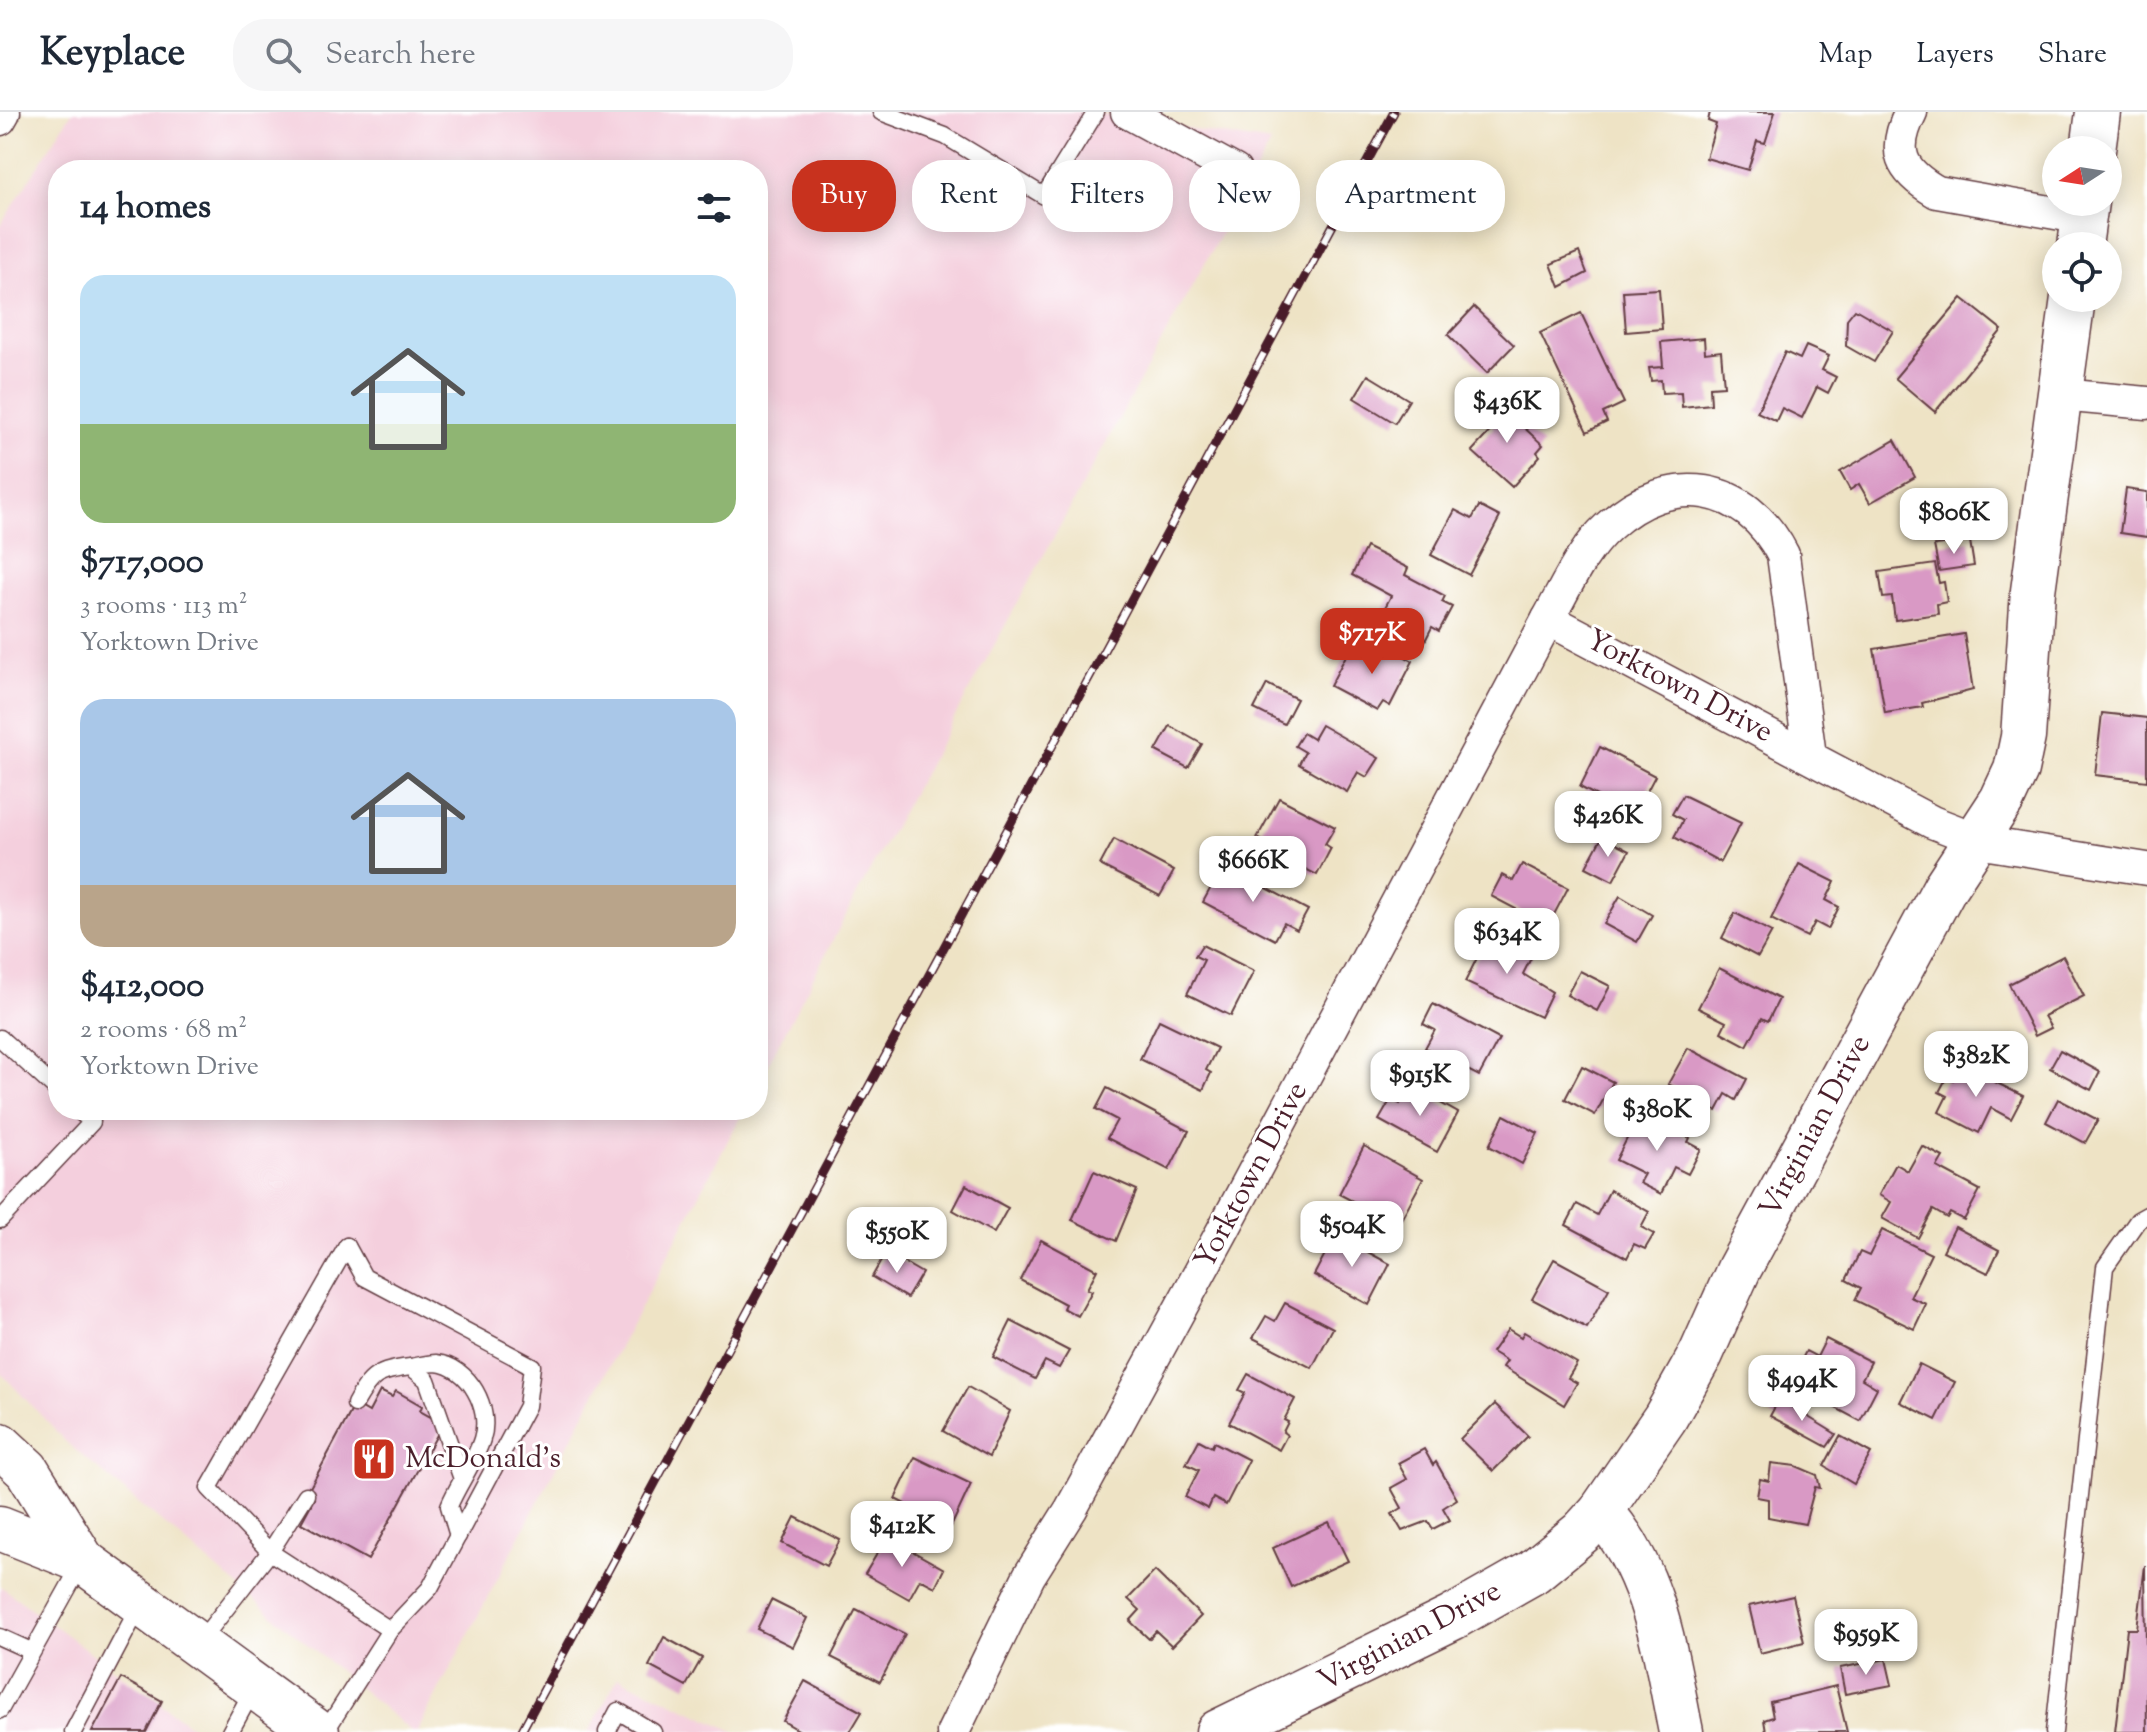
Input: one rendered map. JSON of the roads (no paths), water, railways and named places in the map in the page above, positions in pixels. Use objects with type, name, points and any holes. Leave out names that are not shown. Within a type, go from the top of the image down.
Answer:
[{"type":"street","points":[[0,119],[4,112]]},
{"type":"street","points":[[1127,112],[1215,160]]},
{"type":"street","points":[[1911,112],[1899,144],[1903,163],[1917,180],[1937,192],[2083,222]]},
{"type":"street","points":[[2095,136],[2098,112]]},
{"type":"street","name":"Virginian Drive","points":[[1218,1732],[1319,1686],[1520,1580],[1582,1532],[1601,1511],[1665,1418],[1701,1354],[1739,1269],[1945,887],[2002,800],[2016,770],[2023,737],[2033,591],[2071,312]]},
{"type":"street","points":[[2061,395],[2147,403]]},
{"type":"street","name":"Yorktown Drive","points":[[953,1732],[1029,1576],[1071,1509],[1215,1246],[1548,619],[1585,552],[1609,525],[1639,505],[1672,492],[1702,491],[1730,498],[1755,513],[1770,530],[1783,555],[1810,756]]},
{"type":"street","name":"Yorktown Drive","points":[[1548,619],[1932,822],[1976,840],[2147,869]]},
{"type":"street","points":[[0,1445],[27,1470],[83,1561]]},
{"type":"street","points":[[1601,1511],[1621,1534],[1640,1570],[1656,1613],[1681,1732]]},
{"type":"street","points":[[0,1528],[83,1561],[317,1732]]},
{"type":"lane","points":[[881,112],[945,136],[1044,196],[1096,112]]},
{"type":"lane","points":[[0,1038],[48,1082]]},
{"type":"lane","points":[[0,1220],[92,1122],[90,1120]]},
{"type":"lane","points":[[2054,1732],[2105,1267],[2138,1220],[2147,1215]]},
{"type":"lane","points":[[325,1732],[390,1630],[430,1588],[527,1406],[532,1366],[364,1277],[347,1246],[209,1488],[270,1552],[390,1630]]},
{"type":"lane","points":[[355,1404],[369,1378],[390,1370],[436,1363],[459,1372],[478,1394],[484,1418],[482,1439],[461,1476],[449,1506],[458,1536]]},
{"type":"lane","points":[[411,1367],[427,1380],[461,1476]]},
{"type":"lane","points":[[198,1644],[270,1552],[306,1495]]},
{"type":"lane","points":[[0,1710],[83,1561]]},
{"type":"lane","points":[[73,1732],[141,1603]]},
{"type":"lane","points":[[0,1637],[31,1651]]},
{"type":"lane","points":[[230,1732],[255,1686]]},
{"type":"lane","points":[[607,1732],[618,1711],[653,1732]]},
{"type":"railway","points":[[521,1732],[1394,112]]},
{"type":"place","name":"McDonald's","points":[[374,1459]]}]
